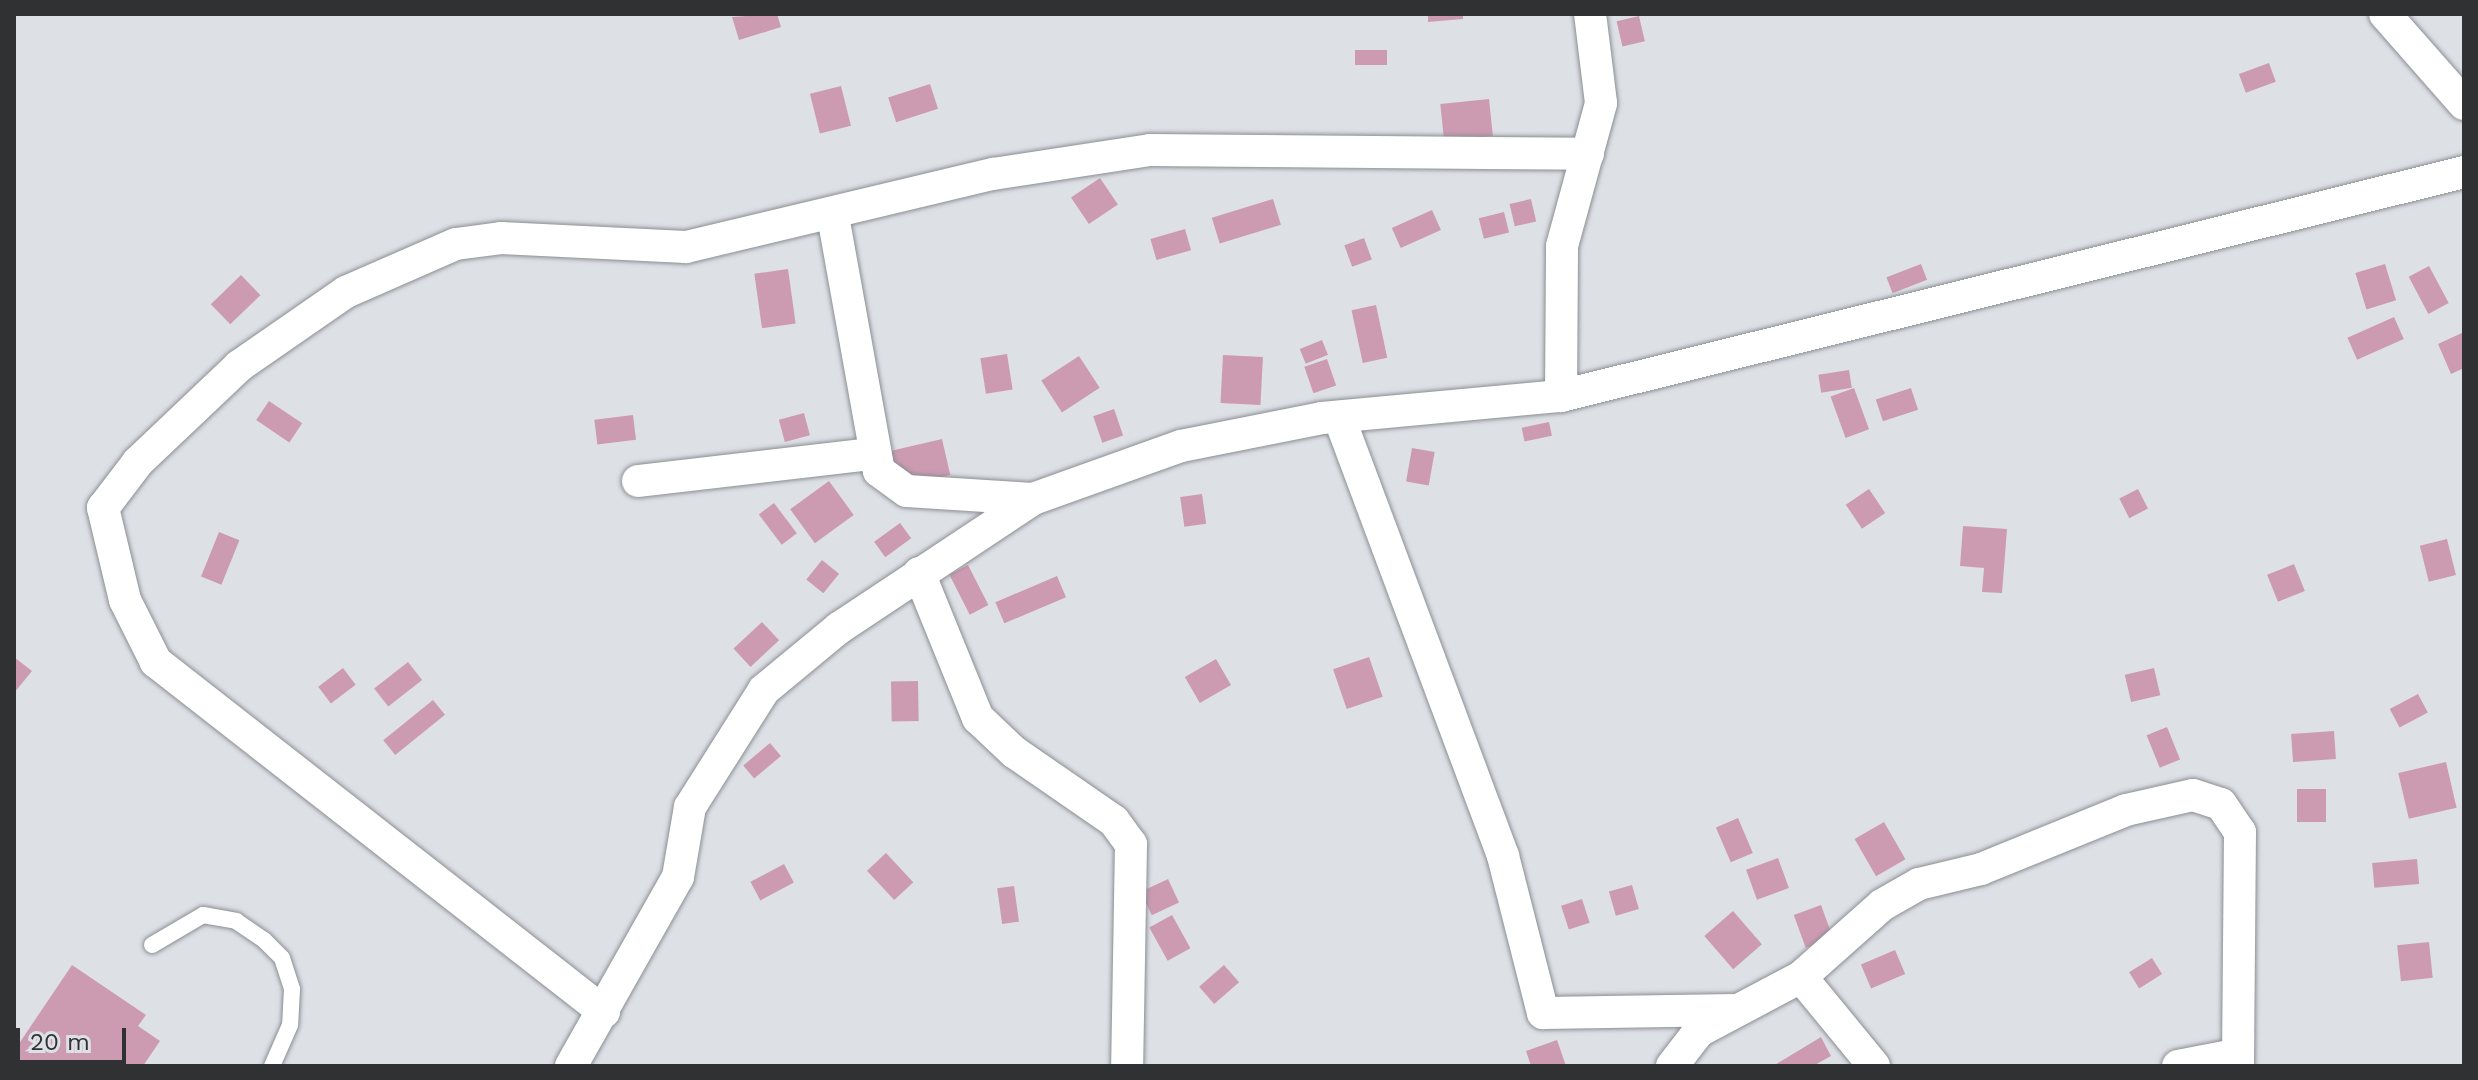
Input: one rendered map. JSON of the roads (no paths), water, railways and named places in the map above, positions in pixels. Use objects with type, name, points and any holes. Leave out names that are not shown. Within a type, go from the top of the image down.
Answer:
[{"type":"street","points":[[1561,396],[1562,246],[1601,103],[1590,14]]},
{"type":"street","points":[[2385,14],[2464,104]]},
{"type":"street","points":[[604,1012],[156,662],[125,600],[103,508],[138,462],[239,366],[282,332],[407,262],[501,238],[686,247],[833,216],[993,174],[1150,150],[1588,154]]},
{"type":"street","points":[[571,1066],[678,877],[683,819],[764,690],[919,573],[1033,499],[1167,449],[1339,417],[1561,396],[2464,172]]},
{"type":"street","points":[[833,216],[873,454],[896,488],[1033,499]]},
{"type":"street","points":[[1339,417],[1503,856],[1543,1013],[1735,1010]]},
{"type":"street","points":[[638,481],[873,454]]},
{"type":"street","points":[[919,573],[978,718],[1014,752],[1114,821],[1131,844],[1127,1066]]},
{"type":"street","points":[[1672,1066],[1686,1042],[1735,1010],[1801,977],[1882,905],[1919,884],[1981,869],[2126,810],[2193,795],[2221,804],[2240,832],[2237,1060],[2178,1066]]},
{"type":"street","points":[[1801,977],[1874,1066]]},
{"type":"lane","points":[[152,945],[203,915],[236,921],[264,940],[282,958],[292,989],[290,1025],[272,1066]]}]
